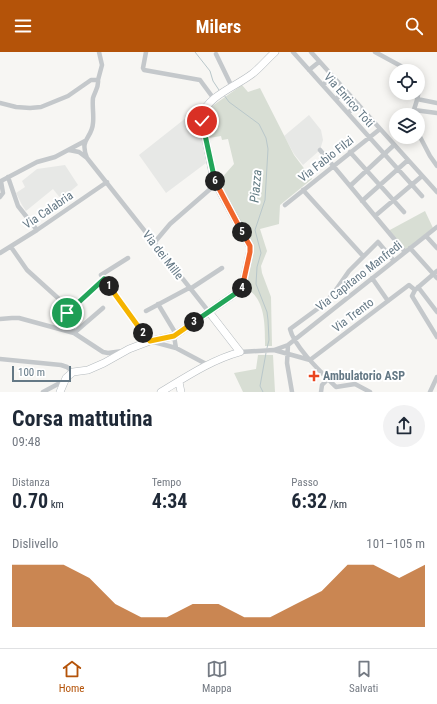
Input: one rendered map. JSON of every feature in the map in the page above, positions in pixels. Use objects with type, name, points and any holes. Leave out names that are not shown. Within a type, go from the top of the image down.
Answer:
[{"type":"main road","points":[[60,392],[68,375],[73,372],[88,370],[150,341],[175,335],[242,288],[250,246],[216,184],[212,173],[201,116],[206,106],[252,74],[275,52]]},
{"type":"main road","name":"Via dei Mille","points":[[208,312],[240,352]]},
{"type":"main road","points":[[161,392],[208,365],[228,355],[240,352]]},
{"type":"main road","points":[[179,382],[182,392]]},
{"type":"street","points":[[87,158],[84,150],[85,141],[93,126],[93,98],[99,84],[98,80],[102,65],[99,52]]},
{"type":"street","points":[[146,52],[143,68],[144,70],[200,80],[216,98]]},
{"type":"street","name":"Via Enrico Toti","points":[[293,52],[422,196]]},
{"type":"street","points":[[311,52],[437,191]]},
{"type":"street","points":[[375,52],[397,64]]},
{"type":"street","points":[[216,54],[230,88]]},
{"type":"street","points":[[310,70],[319,62]]},
{"type":"street","points":[[322,85],[332,76]]},
{"type":"street","points":[[1,102],[30,108],[41,107],[68,96],[91,80],[98,80]]},
{"type":"street","points":[[336,99],[345,91]]},
{"type":"street","points":[[422,100],[437,103]]},
{"type":"street","points":[[348,113],[358,104]]},
{"type":"street","points":[[425,111],[437,113]]},
{"type":"street","name":"Via Fabio Filzi","points":[[285,205],[380,129]]},
{"type":"street","points":[[0,197],[2,193],[1,181],[37,162],[55,157],[85,141]]},
{"type":"street","points":[[424,144],[437,166]]},
{"type":"street","points":[[350,186],[394,145]]},
{"type":"street","points":[[69,150],[79,152],[87,158]]},
{"type":"street","points":[[320,150],[405,252]]},
{"type":"street","points":[[350,152],[404,212]]},
{"type":"street","name":"Via dei Mille","points":[[87,158],[208,312]]},
{"type":"street","points":[[362,201],[408,160]]},
{"type":"street","points":[[375,216],[422,176]]},
{"type":"street","points":[[8,177],[18,206],[37,230]]},
{"type":"street","name":"Via Calabria","points":[[0,253],[37,230],[107,182]]},
{"type":"street","points":[[154,243],[170,224],[216,184]]},
{"type":"street","points":[[303,190],[363,256]]},
{"type":"street","name":"Via Capitano Manfredi","points":[[288,345],[437,227]]},
{"type":"street","points":[[426,236],[437,248]]},
{"type":"street","points":[[370,392],[355,384],[336,387],[310,360],[294,340],[290,330],[320,307],[333,294],[349,271],[378,242],[394,261]]},
{"type":"street","points":[[11,247],[27,270],[58,299],[67,313],[74,334]]},
{"type":"street","points":[[410,248],[436,275],[416,289],[412,296],[437,335]]},
{"type":"street","points":[[128,258],[101,275],[136,325],[150,341],[176,348],[208,365]]},
{"type":"street","points":[[146,311],[190,288],[222,268]]},
{"type":"street","points":[[372,278],[388,301]]},
{"type":"street","points":[[67,313],[104,279]]},
{"type":"street","name":"Via Trento","points":[[310,360],[407,286],[409,285],[416,289]]},
{"type":"street","points":[[416,289],[437,311]]},
{"type":"street","points":[[158,304],[175,335],[176,348]]},
{"type":"street","points":[[74,334],[103,308]]},
{"type":"street","points":[[0,319],[19,318],[74,334],[103,352],[108,353],[128,350]]},
{"type":"street","points":[[240,352],[274,350],[288,345],[287,364],[292,392]]},
{"type":"street","points":[[274,350],[310,360]]},
{"type":"street","points":[[0,359],[61,365],[67,367],[73,372]]},
{"type":"street","points":[[430,392],[437,377]]},
{"type":"street","points":[[321,392],[322,385],[328,379]]},
{"type":"street","points":[[43,392],[64,382]]},
{"type":"shaded area","points":[[242,85],[248,92],[260,88],[294,155],[312,179],[280,205],[279,224],[260,229],[267,251],[261,266],[271,297],[272,346],[265,346],[265,331],[261,307],[258,300],[247,289],[254,245],[219,181],[234,164],[228,139],[222,140],[221,136],[209,138],[206,124],[208,109]]},
{"type":"shaded area","points":[[196,110],[206,163],[166,193],[139,155]]},
{"type":"shaded area","points":[[309,115],[321,130],[323,140],[320,150],[303,165],[294,154],[284,136]]},
{"type":"shaded area","points":[[65,165],[78,185],[61,199],[53,189],[26,211],[16,193],[25,187],[22,181],[37,169]]},
{"type":"shaded area","points":[[425,211],[433,228],[404,251],[388,231]]},
{"type":"shaded area","points":[[258,355],[273,355],[275,392],[243,392],[234,373],[256,369]]},
{"type":"waterway","name":"Piazza","points":[[195,52],[210,71],[213,81],[219,90]]},
{"type":"waterway","name":"Piazza","points":[[224,95],[229,102],[259,124],[266,138],[268,149],[265,200],[255,230],[261,253],[257,267],[256,284],[267,312],[269,340],[267,348]]},
{"type":"waterway","name":"Piazza","points":[[263,392],[260,386],[266,353]]},
{"type":"place","name":"Ambulatorio ASP","points":[[314,376]]},
{"type":"route","points":[[67,313],[104,279],[136,325],[150,341],[174,336],[242,288],[250,246],[214,180],[202,121]]}]
